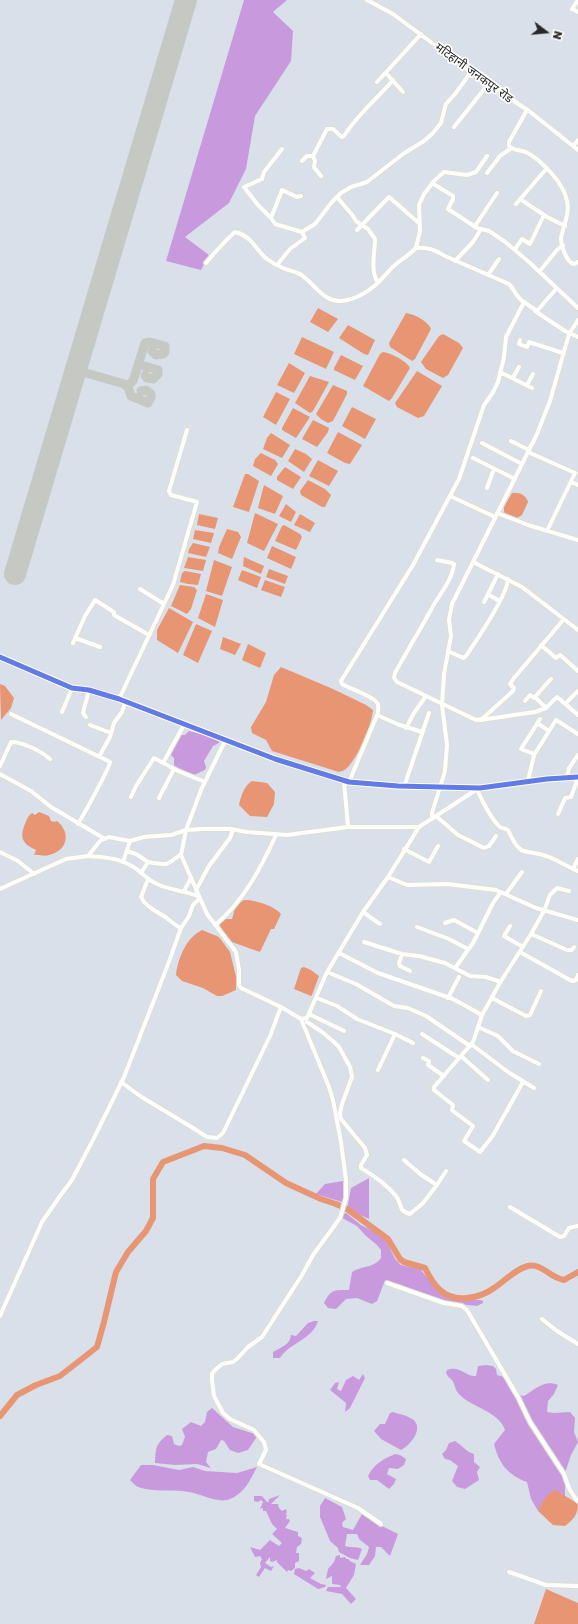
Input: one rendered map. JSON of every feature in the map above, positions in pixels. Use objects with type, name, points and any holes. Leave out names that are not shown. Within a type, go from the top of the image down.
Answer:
[{"type":"main road","points":[[0,657],[72,688],[89,690],[119,698],[275,759],[347,782],[404,786],[478,788],[528,781],[578,777]]},
{"type":"street","name":"मटिहानी जनकपुर रोड","points":[[368,0],[393,14],[471,72],[527,110],[578,150]]},
{"type":"street","points":[[578,0],[572,9],[578,12]]},
{"type":"street","points":[[377,82],[421,34]]},
{"type":"street","points":[[302,232],[314,224],[337,197],[351,187],[367,182],[433,133],[441,123],[446,104],[471,72]]},
{"type":"street","points":[[386,73],[403,92]]},
{"type":"street","points":[[321,176],[314,167],[315,161],[313,156],[327,129],[333,129],[340,136],[344,136],[355,120],[383,93],[393,80]]},
{"type":"street","points":[[454,127],[489,83]]},
{"type":"street","points":[[487,173],[508,148],[527,110]]},
{"type":"street","points":[[573,146],[578,140]]},
{"type":"street","points":[[508,148],[526,153],[547,168],[561,188],[567,201],[565,226],[561,237],[563,246],[570,263],[574,264],[578,262]]},
{"type":"street","points":[[282,149],[264,172],[262,179],[244,187],[275,224],[302,232]]},
{"type":"street","points":[[302,161],[307,156],[313,156]]},
{"type":"street","points":[[206,262],[235,232],[248,237],[259,252],[268,260],[283,268],[297,272],[326,297],[339,301],[356,297],[373,288],[416,248],[420,231],[419,205],[424,194],[432,183],[444,172],[467,175],[476,172],[487,156]]},
{"type":"street","points":[[516,204],[547,168]]},
{"type":"street","points":[[432,183],[453,196],[448,209],[475,226],[493,233],[515,249],[578,308]]},
{"type":"street","points":[[271,218],[282,190],[297,197],[301,196]]},
{"type":"street","points":[[475,226],[497,193]]},
{"type":"street","points":[[357,230],[389,196],[420,224]]},
{"type":"street","points":[[337,197],[356,221],[368,229],[375,239],[373,260],[375,277],[378,282]]},
{"type":"street","points":[[520,199],[544,215],[565,226]]},
{"type":"street","points":[[515,249],[522,239],[530,244],[544,215]]},
{"type":"street","points":[[455,261],[473,242],[481,229]]},
{"type":"street","points":[[277,265],[290,249],[304,238],[302,232]]},
{"type":"street","points":[[539,272],[557,250],[563,246]]},
{"type":"street","points":[[416,248],[435,250],[455,261],[509,284],[517,296],[535,311],[569,334],[578,338]]},
{"type":"street","points":[[488,275],[498,259]]},
{"type":"street","points":[[535,311],[538,310],[556,289]]},
{"type":"street","points":[[348,827],[347,782],[377,715],[379,706],[377,702],[342,684],[341,681],[413,565],[462,472],[484,406],[495,389],[500,372],[506,337],[524,302]]},
{"type":"street","points":[[432,819],[432,813],[445,772],[447,745],[442,705],[444,674],[450,636],[449,620],[452,604],[529,451],[550,401],[569,334],[578,320]]},
{"type":"street","points":[[520,340],[519,344],[527,347],[529,342],[563,353]]},
{"type":"street","points":[[513,378],[519,367]]},
{"type":"street","points":[[500,372],[532,388]]},
{"type":"street","points":[[527,385],[533,374]]},
{"type":"street","points":[[119,698],[173,586],[197,502],[171,495],[169,491],[187,430]]},
{"type":"street","points":[[511,441],[575,472],[547,531]]},
{"type":"street","points":[[482,444],[522,464]]},
{"type":"street","points":[[473,458],[515,479]]},
{"type":"street","points":[[487,488],[494,469]]},
{"type":"street","points":[[571,482],[578,485]]},
{"type":"street","points":[[450,496],[496,515],[578,540]]},
{"type":"street","points":[[437,560],[452,563],[453,568],[446,584],[394,676],[395,680],[442,705],[478,720],[530,713],[546,708],[557,697],[578,716]]},
{"type":"street","points":[[473,562],[522,587],[578,630]]},
{"type":"street","points":[[484,602],[498,574]]},
{"type":"street","points":[[448,651],[463,658],[466,656],[506,590],[508,579]]},
{"type":"street","points":[[140,589],[164,604]]},
{"type":"street","points":[[488,594],[499,601]]},
{"type":"street","points":[[73,643],[85,616],[95,600],[114,612],[114,615],[149,635]]},
{"type":"street","points":[[478,720],[482,719],[513,691],[514,688],[510,684],[514,678],[564,619]]},
{"type":"street","points":[[75,638],[100,647]]},
{"type":"street","points":[[541,645],[556,658],[560,655],[578,671]]},
{"type":"street","points":[[535,697],[551,679]]},
{"type":"street","points":[[62,712],[72,688]]},
{"type":"street","points":[[86,717],[82,713],[89,690]]},
{"type":"street","points":[[565,704],[578,691]]},
{"type":"street","points":[[525,701],[530,695],[535,697],[546,708]]},
{"type":"street","points":[[406,728],[414,712],[426,696]]},
{"type":"street","points":[[100,757],[114,723],[122,712],[126,701]]},
{"type":"street","points":[[404,786],[422,732],[428,720],[429,713]]},
{"type":"street","points":[[10,714],[110,762],[110,767],[98,785],[78,824]]},
{"type":"street","points":[[377,715],[406,728],[422,732]]},
{"type":"street","points":[[534,754],[521,749],[540,719]]},
{"type":"street","points":[[528,781],[534,754],[556,720],[578,734]]},
{"type":"street","points":[[163,763],[185,723]]},
{"type":"street","points":[[537,724],[549,731]]},
{"type":"street","points":[[90,725],[111,733]]},
{"type":"street","points":[[226,739],[205,782],[186,830],[181,854],[207,914],[236,952],[239,970],[239,985],[241,988],[281,1007],[301,1019],[308,1018],[344,1031]]},
{"type":"street","points":[[0,766],[11,742],[24,745],[46,755],[50,759]]},
{"type":"street","points":[[567,777],[569,768],[578,755]]},
{"type":"street","points":[[131,797],[136,786],[154,758],[174,769],[205,782]]},
{"type":"street","points":[[159,798],[174,769]]},
{"type":"street","points":[[0,774],[30,790],[51,807],[105,839]]},
{"type":"street","points":[[558,814],[565,798],[571,797],[578,777]]},
{"type":"street","points":[[304,1030],[327,972],[363,912],[388,877],[419,827],[478,788],[492,817],[499,827],[508,830],[517,848],[550,857],[578,871]]},
{"type":"street","points":[[436,816],[458,835],[484,848],[489,846],[496,836]]},
{"type":"street","points":[[88,856],[100,841],[109,837],[130,841],[144,837],[171,835],[186,830],[233,829],[276,835],[287,835],[348,827],[419,827]]},
{"type":"street","points":[[196,890],[207,869],[230,838],[233,829]]},
{"type":"street","points":[[215,925],[232,909],[252,881],[276,835]]},
{"type":"street","points":[[123,862],[130,841]]},
{"type":"street","points":[[404,849],[429,862],[438,846]]},
{"type":"street","points":[[127,851],[136,854],[148,862],[160,865],[169,864],[181,854]]},
{"type":"street","points":[[0,852],[18,861],[34,874]]},
{"type":"street","points":[[0,889],[66,858],[88,856],[104,857],[123,862],[132,866],[148,879],[168,889],[184,891],[199,897]]},
{"type":"street","points":[[573,869],[578,859]]},
{"type":"street","points":[[142,873],[148,862]]},
{"type":"street","points":[[455,968],[478,933],[492,905],[522,872]]},
{"type":"street","points":[[388,877],[407,885],[467,886],[488,888],[504,893],[544,911],[578,920]]},
{"type":"street","points":[[184,891],[191,878]]},
{"type":"street","points":[[148,879],[141,897],[142,900],[155,912],[181,928]]},
{"type":"street","points":[[522,1082],[492,1137],[480,1152],[464,1141],[473,1126],[453,1111],[453,1105],[434,1090],[434,1087],[471,1045],[482,1015],[531,934],[544,911],[550,895],[555,888],[569,891]]},
{"type":"street","points":[[0,1316],[42,1222],[80,1167],[121,1082],[181,928],[189,916],[193,904],[199,897]]},
{"type":"street","points":[[363,912],[380,924]]},
{"type":"street","points":[[445,923],[454,920],[478,933]]},
{"type":"street","points":[[510,926],[504,936],[523,947]]},
{"type":"street","points":[[417,927],[449,939],[468,950]]},
{"type":"street","points":[[531,934],[567,950],[572,950],[574,947]]},
{"type":"street","points":[[364,942],[402,954],[422,956],[455,968],[470,976],[490,978],[501,982]]},
{"type":"street","points":[[520,952],[570,980],[576,980],[578,975]]},
{"type":"street","points":[[339,953],[378,973],[448,998],[482,1015]]},
{"type":"street","points":[[402,954],[399,963],[400,966],[410,971]]},
{"type":"street","points":[[327,972],[356,984],[394,1006],[408,1008],[426,1016],[471,1045],[522,1082],[534,1088]]},
{"type":"street","points":[[448,998],[459,977]]},
{"type":"street","points":[[492,998],[526,1016],[530,1015],[540,991]]},
{"type":"street","points":[[317,998],[337,1006],[357,1019],[413,1043]]},
{"type":"street","points":[[121,1082],[140,1096],[207,1137],[217,1138],[223,1133],[270,1036],[281,1007]]},
{"type":"street","points":[[308,1018],[339,1047],[350,1067],[352,1077],[342,1104],[339,1119]]},
{"type":"street","points":[[301,1019],[304,1030],[329,1087],[339,1119],[346,1180],[346,1198],[340,1218],[313,1255],[302,1275],[262,1337],[248,1347],[233,1362],[222,1364],[212,1374],[214,1396],[224,1413],[230,1419],[254,1430],[264,1442],[266,1450],[259,1464],[358,1508],[381,1524]]},
{"type":"street","points":[[478,1028],[498,1036],[513,1050],[539,1064]]},
{"type":"street","points":[[378,1070],[395,1034]]},
{"type":"street","points":[[422,1034],[460,1057],[488,1080]]},
{"type":"street","points":[[423,1058],[429,1061],[428,1065],[444,1076]]},
{"type":"street","points":[[339,1119],[365,1148],[367,1155],[361,1165],[361,1168],[386,1186],[395,1195],[399,1201],[401,1209],[404,1212],[410,1214],[414,1212],[423,1203],[446,1171]]},
{"type":"street","points":[[404,1160],[437,1185]]},
{"type":"street","points":[[510,1207],[560,1237],[564,1236],[569,1228],[578,1226]]},
{"type":"street","points":[[387,1283],[444,1303],[462,1306],[467,1310],[518,1397],[530,1422],[564,1474],[574,1498],[578,1501]]},
{"type":"street","points":[[542,1319],[578,1344]]},
{"type":"street","points":[[510,1572],[546,1585],[578,1586]]},
{"type":"shaded area","points":[[244,0],[287,0],[273,12],[293,31],[291,61],[255,116],[246,169],[229,203],[185,237],[209,255],[201,270],[166,261]]},
{"type":"shaded area","points":[[318,308],[338,319],[328,332],[310,322]]},
{"type":"shaded area","points":[[406,313],[420,318],[427,323],[431,329],[415,359],[412,361],[390,347],[389,343]]},
{"type":"shaded area","points":[[348,325],[375,340],[368,355],[339,338]]},
{"type":"shaded area","points":[[443,334],[459,343],[463,348],[448,375],[443,378],[426,369],[421,362],[439,336]]},
{"type":"shaded area","points":[[302,337],[334,352],[326,369],[294,354]]},
{"type":"shaded area","points":[[383,352],[398,358],[406,363],[410,368],[389,401],[363,386],[380,354]]},
{"type":"shaded area","points":[[341,355],[363,366],[355,380],[334,370]]},
{"type":"shaded area","points":[[289,363],[305,373],[294,393],[277,385]]},
{"type":"shaded area","points":[[417,371],[442,386],[424,416],[418,418],[397,407],[395,403]]},
{"type":"shaded area","points":[[310,376],[329,382],[313,411],[310,413],[295,403]]},
{"type":"shaded area","points":[[333,385],[347,391],[347,394],[333,421],[328,423],[316,414]]},
{"type":"shaded area","points":[[276,392],[290,399],[276,425],[263,417]]},
{"type":"shaded area","points":[[352,407],[376,419],[365,439],[342,426]]},
{"type":"shaded area","points":[[293,408],[310,417],[296,438],[282,430]]},
{"type":"shaded area","points":[[313,420],[329,428],[328,432],[317,447],[302,439]]},
{"type":"shaded area","points":[[338,432],[362,445],[350,464],[345,463],[327,453]]},
{"type":"shaded area","points":[[271,433],[290,445],[282,458],[263,449],[267,438]]},
{"type":"shaded area","points":[[295,449],[306,454],[312,459],[304,472],[288,461]]},
{"type":"shaded area","points":[[261,453],[275,460],[278,464],[271,476],[253,466],[255,459]]},
{"type":"shaded area","points":[[318,460],[338,471],[329,486],[309,476]]},
{"type":"shaded area","points":[[285,467],[301,477],[293,489],[277,480],[277,477]]},
{"type":"shaded area","points":[[245,474],[248,474],[259,481],[249,512],[233,507]]},
{"type":"shaded area","points":[[308,480],[325,489],[331,495],[325,507],[322,507],[301,495],[300,491]]},
{"type":"shaded area","points":[[264,485],[283,496],[275,514],[258,508]]},
{"type":"shaded area","points":[[512,493],[522,494],[528,502],[522,515],[517,518],[505,514],[504,511],[504,507]]},
{"type":"shaded area","points":[[286,504],[296,512],[291,522],[279,516]]},
{"type":"shaded area","points":[[255,513],[278,524],[264,551],[247,543]]},
{"type":"shaded area","points":[[199,514],[218,518],[215,529],[197,525]]},
{"type":"shaded area","points":[[300,514],[315,523],[310,532],[294,525]]},
{"type":"shaded area","points":[[284,525],[300,534],[302,537],[296,550],[275,541],[282,526]]},
{"type":"shaded area","points":[[227,529],[238,532],[241,537],[232,559],[218,553]]},
{"type":"shaded area","points":[[195,530],[214,533],[211,543],[193,539]]},
{"type":"shaded area","points":[[193,543],[210,547],[206,557],[188,553]]},
{"type":"shaded area","points":[[272,546],[296,557],[291,569],[267,558]]},
{"type":"shaded area","points":[[188,557],[206,560],[203,571],[184,568]]},
{"type":"shaded area","points":[[244,557],[264,566],[261,574],[243,566]]},
{"type":"shaded area","points":[[214,560],[232,567],[222,596],[206,591]]},
{"type":"shaded area","points":[[269,569],[288,576],[285,584],[266,577]]},
{"type":"shaded area","points":[[242,570],[261,577],[257,588],[238,580]]},
{"type":"shaded area","points":[[185,571],[201,574],[198,585],[180,582],[182,573]]},
{"type":"shaded area","points":[[265,580],[285,587],[281,597],[261,590]]},
{"type":"shaded area","points":[[180,585],[194,587],[197,590],[191,609],[187,614],[171,606]]},
{"type":"shaded area","points":[[206,594],[223,600],[215,627],[198,618]]},
{"type":"shaded area","points":[[169,608],[193,622],[178,653],[157,640],[157,630]]},
{"type":"shaded area","points":[[196,624],[212,631],[198,663],[183,655]]},
{"type":"shaded area","points":[[223,637],[241,644],[235,655],[220,649]]},
{"type":"shaded area","points":[[248,644],[266,653],[260,668],[242,660]]},
{"type":"shaded area","points":[[281,667],[333,689],[373,710],[364,740],[356,756],[347,768],[339,772],[272,751],[266,740],[252,733],[251,727],[266,702],[274,675]]},
{"type":"shaded area","points":[[0,684],[5,686],[14,698],[11,708],[1,720]]},
{"type":"shaded area","points":[[189,731],[209,736],[219,741],[219,743],[213,746],[204,761],[206,767],[205,770],[194,775],[174,766],[174,758],[170,754],[181,735],[185,735]]},
{"type":"shaded area","points":[[252,781],[267,783],[275,792],[274,804],[267,817],[250,816],[239,805],[245,788]]},
{"type":"shaded area","points":[[39,812],[49,816],[51,821],[57,821],[64,830],[66,836],[64,845],[60,850],[47,856],[34,855],[36,850],[25,843],[22,837],[23,829],[29,816],[32,813],[35,815]]},
{"type":"shaded area","points":[[244,900],[264,904],[274,908],[281,914],[274,929],[271,929],[260,952],[229,941],[220,926],[220,922],[223,919],[232,919],[236,905]]},
{"type":"shaded area","points":[[202,930],[219,937],[230,952],[236,977],[236,990],[222,996],[217,996],[203,988],[182,981],[176,975],[181,955],[187,943]]},
{"type":"shaded area","points":[[304,967],[319,976],[311,996],[294,989],[301,968]]},
{"type":"shaded area","points":[[369,1178],[369,1219],[347,1209],[351,1188]]},
{"type":"shaded area","points":[[343,1181],[344,1194],[342,1202],[316,1194],[325,1184]]},
{"type":"shaded area","points":[[346,1213],[361,1225],[379,1234],[386,1240],[395,1259],[401,1265],[420,1269],[440,1293],[457,1299],[480,1300],[483,1301],[483,1303],[477,1306],[449,1303],[389,1282],[384,1283],[377,1301],[372,1304],[357,1298],[346,1299],[336,1309],[328,1308],[324,1303],[331,1293],[336,1290],[349,1290],[352,1272],[375,1264],[381,1258],[381,1250],[377,1245],[357,1226],[342,1218],[343,1214]]},
{"type":"shaded area","points":[[318,1321],[306,1337],[284,1353],[280,1358],[273,1358],[273,1352],[287,1343],[291,1335],[296,1336],[308,1323]]},
{"type":"shaded area","points":[[478,1366],[493,1366],[496,1369],[497,1375],[504,1377],[514,1394],[524,1396],[544,1384],[549,1383],[558,1385],[554,1394],[548,1401],[547,1412],[570,1412],[575,1418],[574,1432],[578,1442],[571,1455],[563,1479],[565,1484],[565,1497],[561,1493],[542,1504],[538,1511],[531,1499],[527,1482],[515,1476],[505,1468],[496,1451],[494,1444],[505,1430],[502,1424],[492,1414],[461,1396],[457,1392],[452,1380],[446,1373],[447,1370],[456,1369],[469,1375],[476,1376]]},
{"type":"shaded area","points":[[363,1374],[365,1378],[350,1408],[345,1412],[346,1403],[330,1390],[335,1383],[339,1382],[337,1389],[341,1391],[346,1380],[353,1376],[359,1380]]},
{"type":"shaded area","points":[[212,1408],[233,1427],[258,1435],[248,1450],[238,1453],[230,1450],[224,1441],[221,1440],[216,1449],[208,1452],[206,1462],[211,1468],[197,1464],[175,1465],[155,1463],[157,1447],[163,1438],[167,1435],[172,1436],[174,1444],[179,1446],[182,1445],[185,1437],[182,1429],[191,1422],[201,1426],[205,1422],[207,1412]]},
{"type":"shaded area","points":[[393,1412],[416,1422],[417,1431],[415,1436],[405,1448],[401,1450],[381,1439],[374,1431],[380,1424],[385,1424],[390,1413]]},
{"type":"shaded area","points":[[455,1441],[474,1454],[474,1462],[480,1467],[477,1472],[479,1480],[465,1489],[457,1487],[452,1481],[458,1466],[450,1460],[445,1459],[442,1454],[446,1450],[449,1443]]},
{"type":"shaded area","points":[[395,1454],[406,1459],[404,1465],[398,1469],[389,1468],[387,1474],[396,1479],[394,1484],[389,1489],[377,1480],[370,1480],[368,1476],[376,1465]]},
{"type":"shaded area","points":[[141,1465],[153,1465],[179,1470],[193,1467],[205,1471],[237,1473],[257,1467],[246,1486],[239,1494],[230,1499],[221,1500],[184,1491],[151,1490],[139,1487],[130,1480]]},
{"type":"shaded area","points":[[556,1490],[578,1504],[574,1517],[565,1526],[553,1525],[538,1511],[547,1496]]},
{"type":"shaded area","points":[[280,1495],[271,1504],[278,1504],[282,1511],[286,1509],[286,1519],[289,1519],[290,1521],[285,1528],[298,1532],[298,1536],[302,1538],[301,1544],[297,1547],[296,1553],[299,1553],[299,1561],[295,1563],[295,1568],[291,1571],[288,1570],[287,1572],[277,1562],[277,1560],[272,1562],[270,1561],[270,1557],[265,1563],[271,1567],[274,1566],[271,1571],[265,1568],[259,1577],[256,1575],[261,1567],[260,1563],[262,1559],[260,1556],[255,1557],[250,1547],[260,1550],[270,1540],[279,1546],[282,1543],[272,1534],[277,1529],[272,1524],[266,1511],[263,1511],[263,1508],[260,1509],[263,1502],[261,1500],[258,1502],[254,1501],[254,1496],[262,1496],[268,1503],[269,1499]]},
{"type":"shaded area","points":[[325,1498],[342,1507],[346,1519],[342,1523],[343,1527],[353,1530],[362,1514],[398,1534],[390,1556],[381,1547],[376,1547],[375,1556],[369,1565],[360,1565],[367,1554],[369,1547],[359,1539],[357,1534],[347,1534],[345,1546],[362,1549],[358,1560],[350,1558],[339,1552],[338,1548],[330,1541],[320,1517],[320,1506]]},
{"type":"shaded area","points":[[340,1555],[340,1558],[345,1557],[356,1564],[354,1575],[346,1588],[356,1599],[351,1604],[342,1594],[326,1591],[328,1587],[341,1587],[340,1585],[332,1584],[332,1576],[326,1579],[328,1569],[334,1562],[336,1556]]},
{"type":"shaded area","points":[[299,1568],[306,1571],[309,1569],[315,1573],[310,1578],[326,1585],[325,1587],[318,1589],[294,1574],[295,1569]]},
{"type":"shaded area","points":[[546,1589],[578,1603],[578,1624],[534,1624]]},
{"type":"waterway","points":[[0,1416],[17,1395],[36,1385],[60,1376],[97,1347],[116,1272],[128,1252],[146,1231],[153,1218],[153,1179],[163,1162],[204,1146],[222,1148],[245,1155],[286,1183],[347,1209],[388,1239],[400,1259],[404,1262],[425,1268],[437,1288],[453,1297],[475,1297],[488,1292],[519,1270],[528,1266],[538,1267],[554,1277],[564,1280],[578,1272]]},
{"type":"taxiway","points":[[79,359],[81,368],[86,373],[128,385],[133,381],[145,343],[150,342],[165,346],[165,352],[163,354],[156,355],[152,351]]},
{"type":"taxiway","points":[[137,368],[141,365],[158,370],[158,374],[153,379],[147,378],[145,375]]},
{"type":"taxiway","points":[[73,380],[77,375],[86,373]]},
{"type":"taxiway","points":[[125,385],[128,387],[131,396],[148,403],[151,394],[146,390],[141,391]]},
{"type":"runway","points":[[15,574],[186,0]]}]
